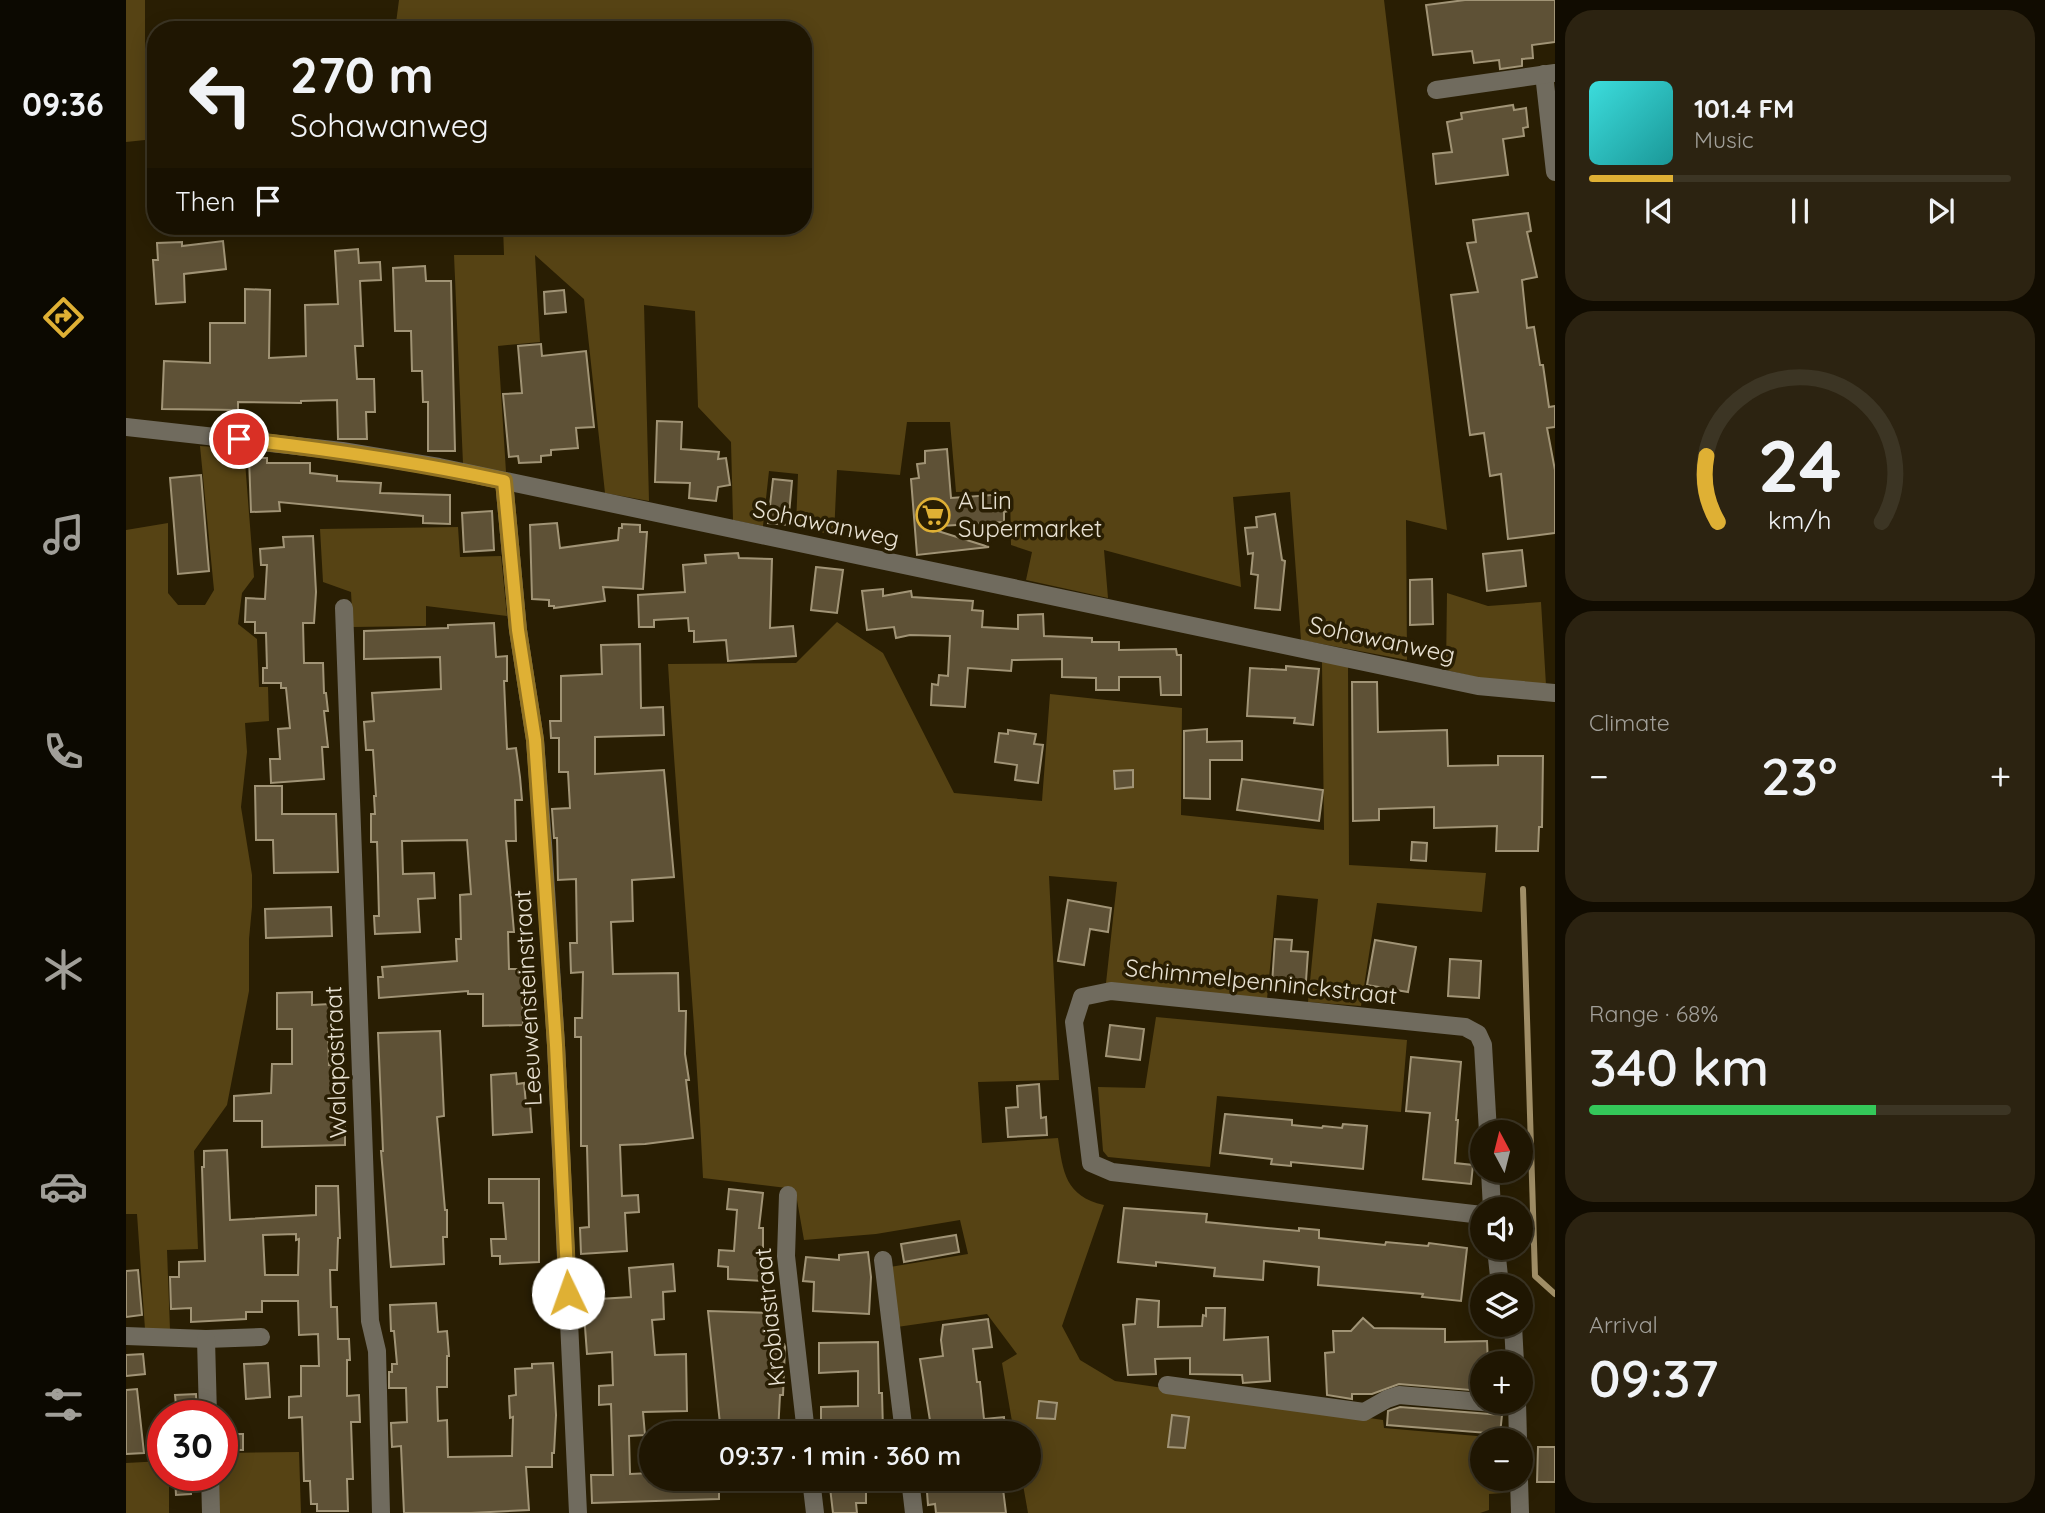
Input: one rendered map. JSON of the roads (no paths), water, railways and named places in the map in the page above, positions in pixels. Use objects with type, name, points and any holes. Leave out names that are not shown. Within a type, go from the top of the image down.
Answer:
[{"type":"street","points":[[1436,90],[1550,74],[1555,173]]},
{"type":"street","name":"Sohawanweg","points":[[126,426],[342,451],[439,467],[1478,686],[1555,693]]},
{"type":"street","name":"Leeuwensteinstraat","points":[[504,481],[518,630],[535,740],[542,830],[556,1045],[578,1513]]},
{"type":"street","name":"Walapastraat","points":[[344,608],[370,1321],[377,1350],[381,1513]]},
{"type":"street","name":"Schimmelpenninckstraat","points":[[1470,1214],[1112,1172],[1091,1163],[1074,1022],[1082,997],[1111,991],[1465,1027],[1478,1034],[1483,1045],[1487,1120]]},
{"type":"street","name":"Krobiastraat","points":[[788,1195],[786,1256],[805,1421]]},
{"type":"street","points":[[883,1260],[903,1421]]},
{"type":"street","points":[[126,1336],[206,1339],[261,1337]]},
{"type":"street","points":[[206,1339],[208,1400]]},
{"type":"street","points":[[1167,1385],[1364,1412],[1399,1395],[1470,1400]]},
{"type":"street","points":[[210,1491],[211,1513]]},
{"type":"street","points":[[812,1491],[815,1513]]},
{"type":"street","points":[[911,1491],[914,1513]]},
{"type":"street","points":[[1519,1491],[1520,1513]]},
{"type":"waterway","points":[[1523,889],[1535,1276],[1555,1294]]},
{"type":"place","name":"A Lin Supermarket","points":[[933,515]]}]
